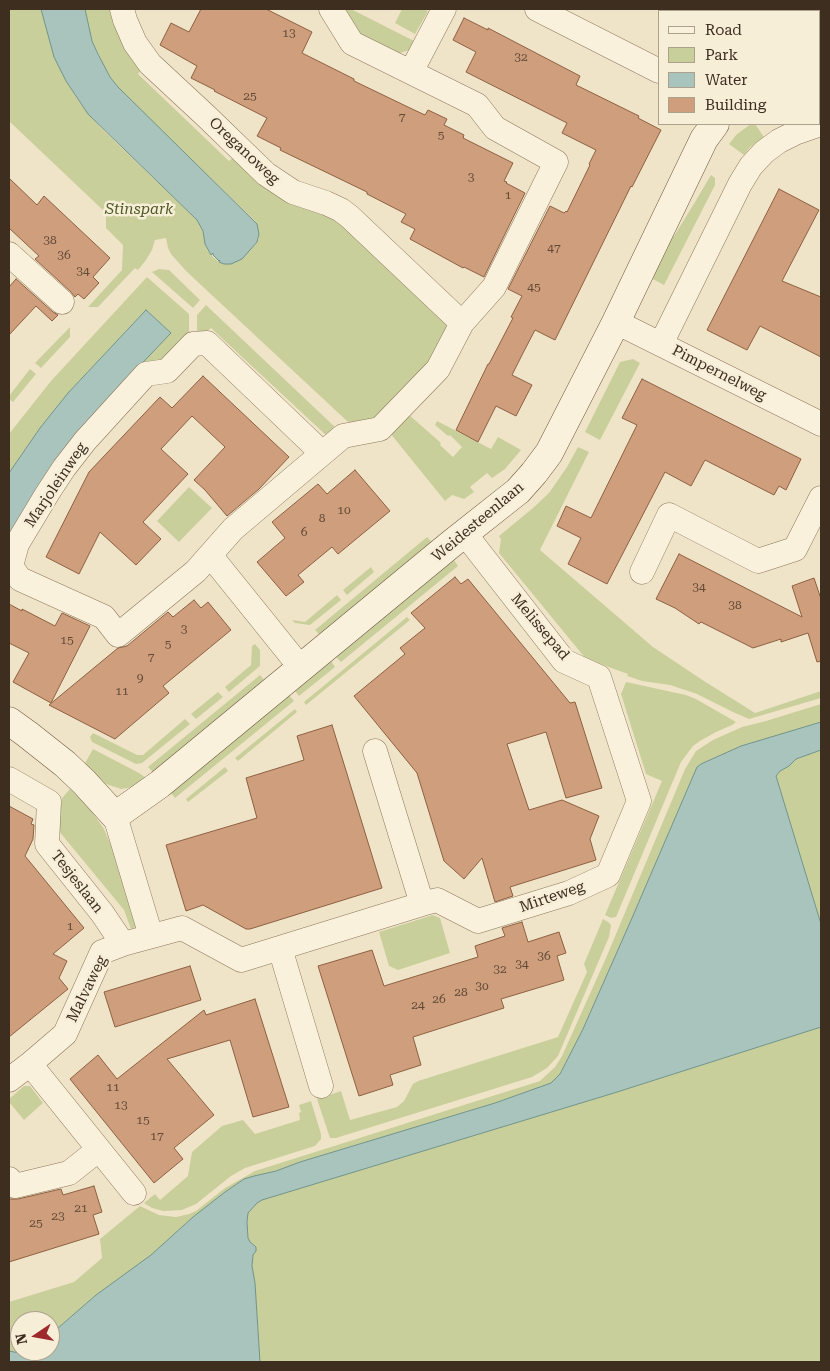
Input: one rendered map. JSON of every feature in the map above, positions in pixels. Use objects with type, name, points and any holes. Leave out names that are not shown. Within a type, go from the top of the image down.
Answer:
[{"type":"street","name":"Oreganoweg","points":[[122,9],[135,44],[150,64],[266,174],[293,192],[341,210],[462,322]]},
{"type":"street","points":[[331,9],[352,43],[477,105],[496,128],[556,162],[494,287],[462,322]]},
{"type":"street","points":[[411,72],[444,9]]},
{"type":"street","points":[[537,9],[658,70]]},
{"type":"street","name":"Weidesteenlaan","points":[[114,816],[160,784],[518,491],[534,473],[548,453],[616,322],[704,139],[714,125]]},
{"type":"street","points":[[661,344],[740,184],[751,166],[764,152],[779,141],[818,125]]},
{"type":"street","points":[[9,254],[62,302]]},
{"type":"street","name":"Marjoleinweg","points":[[322,453],[208,344],[193,344],[167,371],[146,374],[85,441],[64,468],[17,544],[11,566],[20,579],[104,616],[118,635],[196,571],[233,529],[343,436],[380,429],[438,369],[462,322]]},
{"type":"street","name":"Pimpernelweg","points":[[616,322],[821,424]]},
{"type":"street","points":[[642,572],[670,515],[758,561],[796,549],[813,537],[821,498]]},
{"type":"street","name":"Melissepad","points":[[465,534],[564,661],[599,677],[639,801]]},
{"type":"street","points":[[210,555],[301,668]]},
{"type":"street","points":[[9,721],[65,764],[114,816],[151,936]]},
{"type":"street","points":[[375,752],[422,904]]},
{"type":"street","name":"Tesjeslaan","points":[[9,779],[49,802],[47,844],[102,913],[123,944]]},
{"type":"street","name":"Mirteweg","points":[[151,936],[182,928],[241,960],[437,900],[478,921],[569,893],[608,875],[639,801]]},
{"type":"street","name":"Malvaweg","points":[[9,1080],[65,1034],[102,952],[151,936]]},
{"type":"street","points":[[280,948],[321,1086]]},
{"type":"street","points":[[30,1064],[134,1193]]},
{"type":"street","points":[[9,1179],[14,1186],[69,1173],[98,1150]]},
{"type":"green space","name":"Stinspark","points":[[9,9],[41,9],[54,57],[80,103],[99,126],[197,220],[203,231],[208,251],[219,262],[224,264],[255,245],[259,238],[255,221],[127,98],[110,77],[92,41],[85,9],[114,9],[143,68],[138,74],[229,161],[235,156],[333,217],[451,323],[431,363],[371,423],[351,423],[186,271],[171,254],[166,238],[155,240],[152,250],[138,270],[135,268],[98,307],[88,307],[122,270],[123,245],[106,228],[106,213],[9,121]]},
{"type":"green space","points":[[339,9],[351,9],[416,42],[413,49],[393,55],[358,37]]},
{"type":"green space","points":[[402,9],[423,9],[428,11],[415,34],[395,23]]},
{"type":"green space","points":[[750,125],[756,125],[764,137],[750,147],[744,155],[729,144],[737,134]]},
{"type":"green space","points":[[711,175],[715,178],[715,185],[664,285],[651,278],[672,236],[674,236]]},
{"type":"green space","points":[[159,269],[169,270],[200,300],[193,308],[152,272]]},
{"type":"green space","points":[[147,277],[189,314],[189,332],[158,367],[139,365],[171,333],[146,310],[68,393],[40,428],[9,473],[9,434],[51,381]]},
{"type":"green space","points":[[206,305],[337,429],[329,438],[211,328],[206,332],[197,332],[197,315]]},
{"type":"green space","points":[[70,327],[70,337],[41,368],[35,363]]},
{"type":"green space","points":[[633,359],[640,363],[600,440],[585,432],[620,362]]},
{"type":"green space","points":[[30,369],[36,374],[13,402],[9,399],[9,396]]},
{"type":"green space","points":[[408,414],[441,443],[440,445],[453,457],[462,447],[450,435],[448,436],[435,425],[437,421],[491,449],[498,437],[521,450],[505,469],[492,478],[487,473],[470,487],[474,492],[464,499],[452,495],[445,501],[390,433]]},
{"type":"green space","points":[[578,447],[589,452],[540,550],[653,647],[755,713],[821,691],[821,698],[749,719],[697,694],[670,685],[642,681],[586,659],[499,553],[501,539],[499,536],[549,493]]},
{"type":"green space","points":[[189,487],[212,508],[179,542],[157,521]]},
{"type":"green space","points":[[427,537],[433,543],[320,635],[315,630]]},
{"type":"green space","points":[[454,560],[458,566],[341,662],[336,657],[341,652]]},
{"type":"green space","points":[[371,567],[374,572],[347,595],[343,590]]},
{"type":"green space","points":[[337,595],[341,600],[310,625],[295,623],[292,620],[305,622]]},
{"type":"green space","points":[[407,617],[410,620],[306,705],[304,702]]},
{"type":"green space","points":[[255,644],[260,650],[260,666],[229,692],[225,687],[251,665],[252,646]]},
{"type":"green space","points":[[331,661],[335,667],[299,696],[295,691]]},
{"type":"green space","points":[[260,675],[265,681],[153,772],[148,767]]},
{"type":"green space","points":[[626,682],[686,695],[736,722],[693,746],[681,762],[616,917],[611,918],[605,915],[662,781],[646,774],[621,694]]},
{"type":"green space","points":[[218,692],[223,697],[196,719],[191,714]]},
{"type":"green space","points":[[289,695],[294,701],[175,798],[171,793]]},
{"type":"green space","points":[[821,704],[821,722],[741,746],[697,767],[583,1029],[560,1074],[551,1083],[495,1103],[276,1171],[244,1179],[193,1217],[151,1256],[96,1295],[60,1326],[60,1311],[10,1311],[9,1351],[9,1302],[74,1282],[102,1258],[100,1239],[140,1206],[159,1215],[176,1217],[189,1214],[196,1211],[225,1188],[255,1171],[540,1081],[555,1067],[562,1056],[606,958],[685,769],[696,751],[713,740],[742,727]]},
{"type":"green space","points":[[295,709],[297,712],[238,761],[235,758]]},
{"type":"green space","points":[[185,719],[190,724],[142,763],[136,764],[92,742],[90,737],[93,733],[137,755],[143,755]]},
{"type":"green space","points":[[93,749],[146,778],[135,786],[128,788],[121,789],[106,784],[84,765]]},
{"type":"green space","points":[[821,750],[821,924],[776,776],[796,759]]},
{"type":"green space","points":[[225,767],[228,771],[188,802],[186,799]]},
{"type":"green space","points":[[70,789],[88,806],[104,829],[112,848],[136,927],[131,929],[124,910],[58,830],[62,798]]},
{"type":"green space","points":[[433,915],[440,918],[450,953],[398,970],[389,966],[379,932]]},
{"type":"green space","points":[[603,919],[611,925],[609,937],[558,1056],[547,1068],[532,1077],[336,1138],[330,1138],[317,1099],[341,1091],[350,1120],[397,1107],[404,1101],[413,1084],[418,1081],[558,1037],[587,972],[584,964]]},
{"type":"green space","points":[[821,1027],[821,1362],[260,1362],[255,1283],[252,1266],[256,1247],[248,1238],[247,1222],[248,1213],[262,1200],[614,1093]]},
{"type":"green space","points":[[24,1086],[30,1086],[43,1103],[24,1120],[9,1102],[9,1099]]},
{"type":"green space","points":[[311,1101],[321,1134],[321,1139],[315,1146],[245,1168],[231,1176],[196,1204],[182,1210],[163,1211],[152,1208],[144,1203],[155,1194],[160,1200],[188,1176],[192,1152],[222,1126],[243,1120],[255,1134],[300,1120],[299,1113],[301,1112],[299,1105]]},
{"type":"water","points":[[41,9],[85,9],[92,41],[110,77],[118,87],[257,224],[259,234],[257,242],[242,259],[231,264],[224,264],[219,262],[220,260],[213,253],[211,255],[197,220],[88,114],[66,81],[54,57]]},
{"type":"water","points":[[146,310],[171,333],[86,422],[64,450],[9,539],[9,473],[40,428],[68,393]]},
{"type":"water","points":[[821,722],[821,750],[796,759],[776,776],[821,924],[821,1027],[614,1093],[262,1200],[248,1213],[247,1222],[248,1238],[256,1247],[252,1266],[255,1283],[260,1362],[9,1362],[9,1351],[10,1361],[60,1361],[60,1326],[96,1295],[151,1255],[193,1217],[244,1179],[276,1171],[495,1103],[551,1083],[560,1074],[583,1029],[697,767],[741,746]]},
{"type":"building","points":[[201,9],[266,9],[312,32],[302,53],[354,79],[354,81],[425,115],[428,110],[447,119],[444,125],[464,135],[463,138],[513,163],[504,181],[525,193],[484,277],[463,268],[410,239],[415,229],[401,222],[406,214],[367,194],[367,192],[280,150],[281,148],[257,136],[267,118],[191,78],[197,66],[160,45],[171,23],[189,32]]},
{"type":"building","points":[[464,18],[488,30],[488,28],[580,76],[576,85],[639,116],[638,118],[661,130],[631,186],[555,340],[535,330],[523,353],[512,375],[532,385],[516,416],[496,406],[478,442],[456,430],[513,318],[511,317],[522,296],[508,289],[550,206],[564,213],[567,212],[596,150],[562,133],[567,123],[466,72],[476,52],[453,40]]},
{"type":"building","points":[[9,178],[37,205],[44,196],[110,258],[93,277],[99,283],[84,299],[78,294],[75,297],[35,259],[39,256],[9,228]]},
{"type":"building","points":[[779,189],[819,210],[782,281],[821,297],[821,357],[760,326],[747,350],[707,330]]},
{"type":"building","points":[[16,279],[58,315],[52,321],[36,306],[9,335],[9,287]]},
{"type":"building","points":[[203,376],[289,457],[259,489],[227,516],[194,480],[225,447],[192,416],[161,449],[188,474],[143,522],[161,539],[136,565],[100,532],[79,574],[46,557],[89,472],[160,397],[172,408]]},
{"type":"building","points":[[642,379],[801,459],[786,490],[779,486],[774,495],[705,460],[691,486],[665,472],[607,584],[568,564],[581,538],[557,526],[566,506],[591,518],[637,425],[622,418]]},
{"type":"building","points":[[355,470],[390,511],[338,554],[332,547],[298,575],[304,582],[286,596],[257,562],[285,538],[272,522],[318,484],[327,494]]},
{"type":"building","points":[[679,554],[802,617],[792,586],[814,578],[821,599],[821,661],[817,662],[808,633],[781,642],[781,639],[753,648],[701,622],[699,624],[675,608],[656,599]]},
{"type":"building","points":[[455,577],[461,584],[468,579],[570,703],[575,702],[602,788],[566,798],[546,732],[507,744],[529,810],[562,800],[599,816],[590,839],[596,860],[510,887],[513,896],[495,902],[482,858],[464,879],[444,861],[417,773],[354,696],[405,654],[400,648],[425,628],[411,613]]},
{"type":"building","points":[[194,600],[201,608],[208,602],[231,630],[163,686],[169,693],[115,739],[49,705],[118,648],[127,646],[168,612],[173,617]]},
{"type":"building","points":[[9,604],[55,626],[62,613],[90,626],[51,703],[13,682],[29,653],[9,643]]},
{"type":"building","points":[[332,725],[382,888],[250,929],[246,929],[203,905],[186,911],[166,845],[257,818],[246,778],[304,760],[297,736]]},
{"type":"building","points":[[9,806],[33,819],[31,824],[34,825],[33,839],[25,856],[84,928],[53,954],[67,961],[59,978],[68,989],[9,1037]]},
{"type":"building","points":[[522,922],[528,942],[559,932],[566,953],[557,956],[564,980],[501,999],[504,1008],[413,1037],[421,1065],[390,1075],[393,1085],[359,1096],[318,966],[372,950],[384,986],[478,957],[475,946],[505,936],[502,928]]},
{"type":"building","points":[[190,966],[201,1000],[115,1027],[104,992]]},
{"type":"building","points":[[255,999],[289,1107],[253,1117],[230,1040],[167,1059],[214,1115],[174,1148],[183,1159],[154,1183],[70,1079],[98,1055],[117,1079],[204,1010],[206,1015]]},
{"type":"building","points":[[94,1186],[102,1212],[93,1215],[99,1234],[9,1262],[9,1199],[18,1199],[61,1189],[63,1195]]}]
